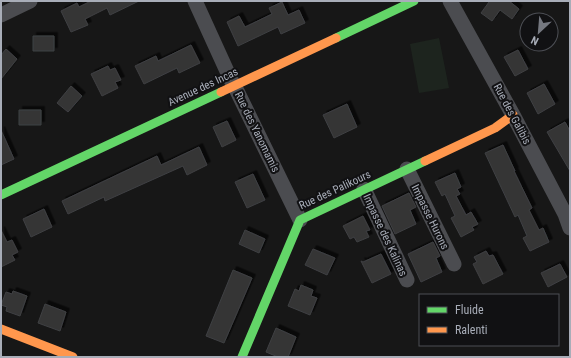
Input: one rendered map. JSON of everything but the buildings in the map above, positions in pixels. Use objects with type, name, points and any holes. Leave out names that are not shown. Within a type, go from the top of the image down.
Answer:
[{"type":"street","points":[[1,15],[30,1]]},
{"type":"street","name":"Rue des Yanomamis","points":[[195,1],[234,86],[300,220]]},
{"type":"street","name":"Avenue des Incas","points":[[1,196],[414,1]]},
{"type":"street","name":"Rue des Galibis","points":[[450,1],[513,115],[565,214],[570,228]]},
{"type":"street","name":"Rue des Palikours","points":[[242,357],[300,220],[495,128],[513,115]]},
{"type":"street","name":"Impasse Hurons","points":[[407,169],[454,264]]},
{"type":"street","name":"Impasse des Kalinas","points":[[364,189],[407,280]]},
{"type":"street","points":[[1,329],[73,357]]},
{"type":"shaded area","points":[[439,38],[449,88],[419,93],[410,44]]},
{"type":"traffic: fast","points":[[336,38],[414,1]]},
{"type":"traffic: fast","points":[[1,195],[221,92]]},
{"type":"traffic: fast","points":[[242,357],[300,220],[425,161]]},
{"type":"traffic: slow","points":[[221,92],[336,38]]},
{"type":"traffic: slow","points":[[425,161],[495,128],[513,115]]},
{"type":"traffic: slow","points":[[1,329],[73,357]]}]
